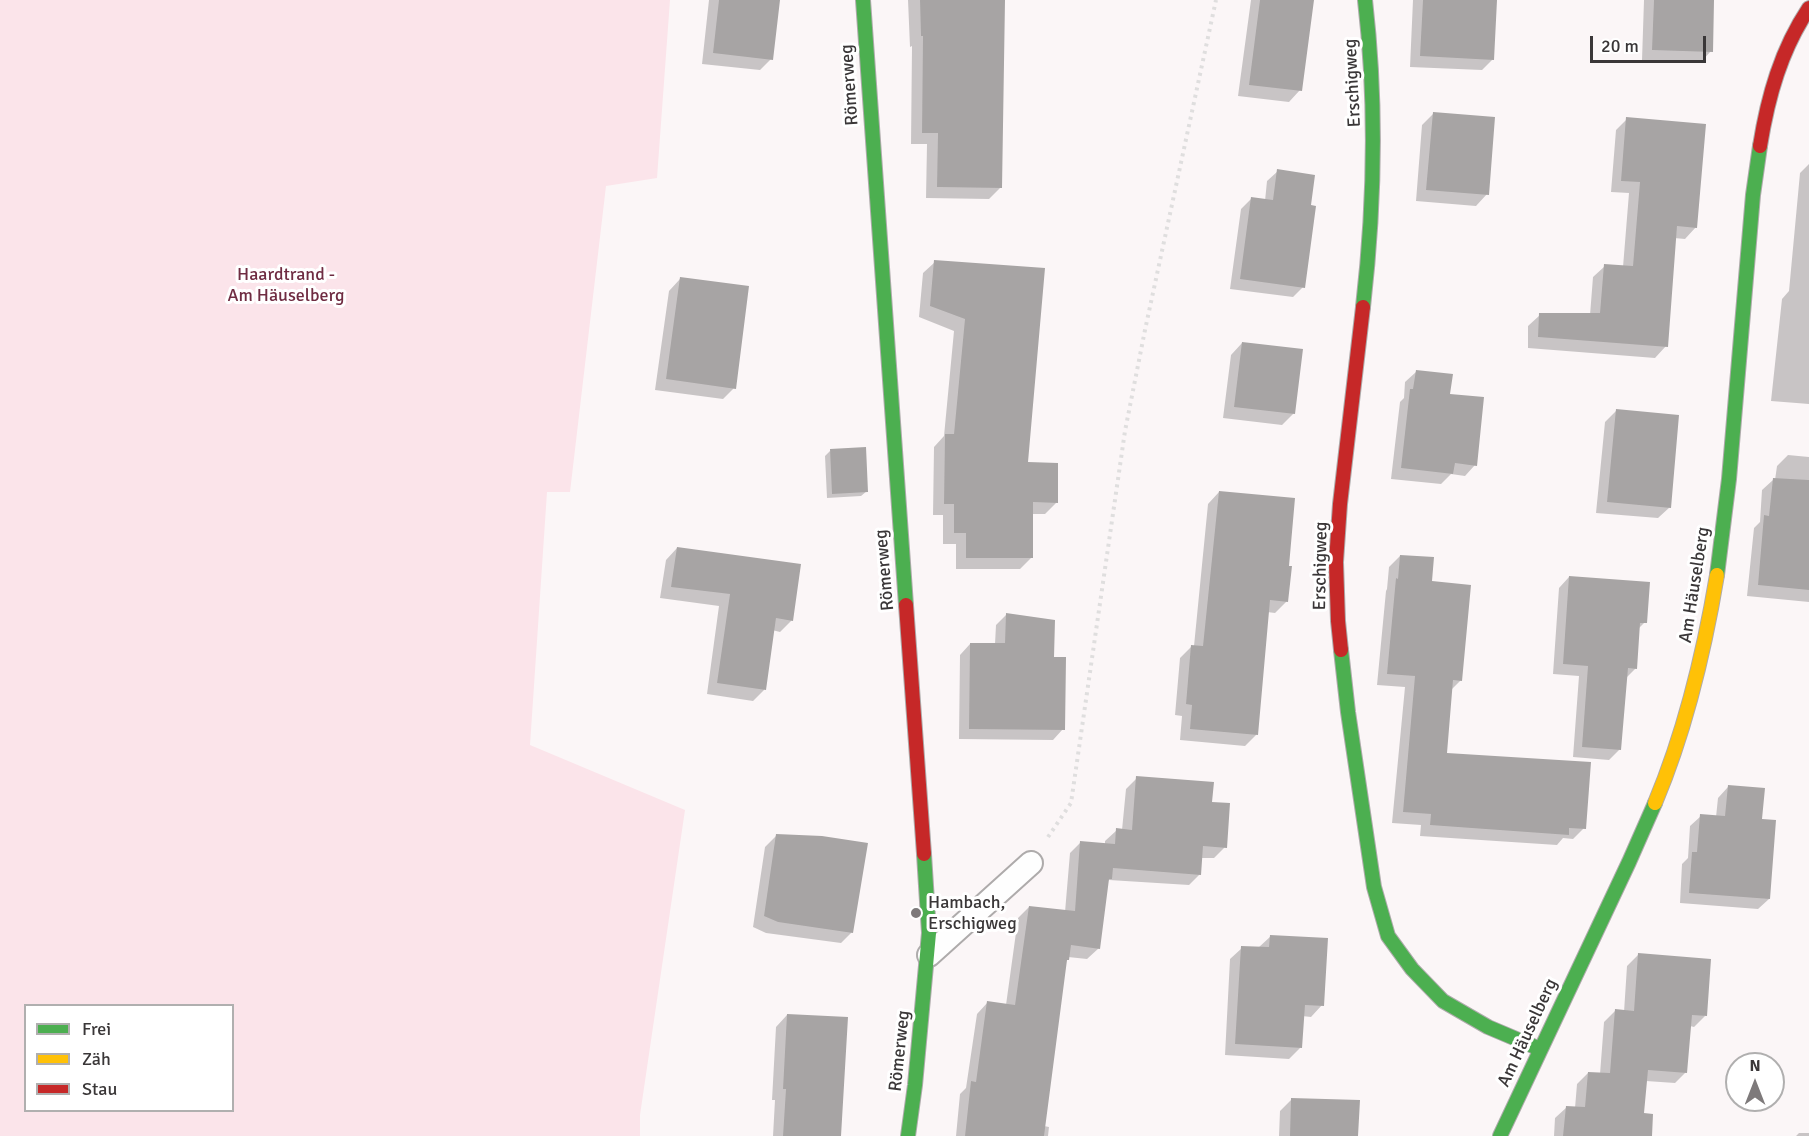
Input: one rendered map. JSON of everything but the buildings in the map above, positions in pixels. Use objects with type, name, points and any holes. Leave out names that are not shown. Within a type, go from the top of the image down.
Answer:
[{"type":"street","name":"Römerweg","points":[[862,0],[928,908],[929,955],[908,1136]]},
{"type":"street","name":"Erschigweg","points":[[1365,0],[1374,113],[1373,186],[1369,258],[1340,504],[1336,562],[1338,621],[1348,712],[1374,887],[1388,936],[1412,969],[1443,1001],[1488,1027],[1540,1049]]},
{"type":"street","name":"Am Häuselberg","points":[[1500,1136],[1659,795],[1683,729],[1701,662],[1719,569],[1754,194],[1764,124],[1774,81],[1794,32],[1809,8]]},
{"type":"lane","points":[[929,955],[1031,863]]},
{"type":"path","points":[[1031,863],[1071,803],[1125,431],[1216,0]]},
{"type":"green space","name":"Haardtrand - Am Häuselberg","points":[[0,0],[670,0],[657,178],[606,186],[570,492],[547,492],[530,745],[685,810],[640,1115],[640,1136],[0,1136]]},
{"type":"traffic: fast","points":[[863,0],[906,605]]},
{"type":"traffic: fast","points":[[1363,307],[1370,230],[1373,154],[1373,115],[1365,0]]},
{"type":"traffic: fast","points":[[1717,575],[1729,479],[1753,195],[1760,146]]},
{"type":"traffic: fast","points":[[1341,650],[1374,887],[1388,936],[1412,969],[1443,1001],[1488,1027],[1540,1049]]},
{"type":"traffic: fast","points":[[1500,1136],[1655,803]]},
{"type":"traffic: fast","points":[[908,1136],[929,933],[924,854]]},
{"type":"traffic: slow","points":[[1655,803],[1676,747],[1693,690],[1717,575]]},
{"type":"traffic: jam","points":[[1760,146],[1767,109],[1783,57],[1809,8]]},
{"type":"traffic: jam","points":[[1341,650],[1336,562],[1340,504],[1363,307]]},
{"type":"traffic: jam","points":[[906,605],[924,854]]},
{"type":"place","name":"Hambach, Erschigweg","points":[[916,913]]}]
